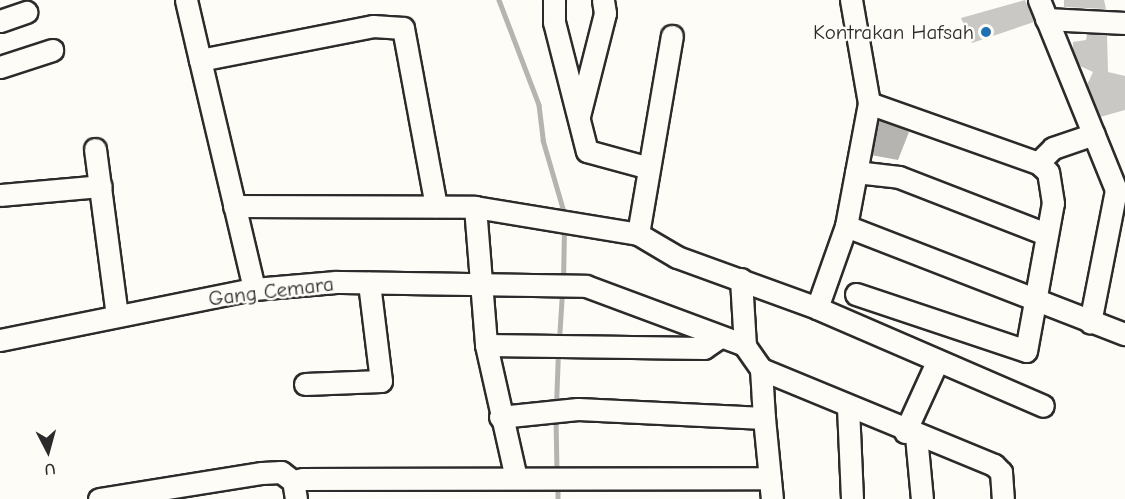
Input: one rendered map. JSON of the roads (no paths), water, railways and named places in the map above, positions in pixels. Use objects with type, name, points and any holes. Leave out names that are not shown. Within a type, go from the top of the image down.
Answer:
[{"type":"street","points":[[186,0],[255,289]]},
{"type":"street","points":[[554,0],[554,22],[589,153],[649,168]]},
{"type":"street","points":[[578,116],[605,14],[603,0]]},
{"type":"street","points":[[817,308],[846,226],[869,103],[851,0]]},
{"type":"street","points":[[1042,9],[1125,23]]},
{"type":"street","points":[[1042,9],[1116,190],[1090,322]]},
{"type":"street","points":[[0,21],[26,12]]},
{"type":"street","points":[[200,60],[373,26],[403,28],[436,206]]},
{"type":"street","points":[[638,234],[672,36]]},
{"type":"street","points":[[0,67],[52,50]]},
{"type":"street","points":[[856,294],[1021,352],[1029,347],[1052,184],[1038,163],[869,103]]},
{"type":"street","points":[[1038,163],[1053,148],[1094,134]]},
{"type":"street","points":[[95,149],[117,315]]},
{"type":"street","points":[[856,172],[899,177],[1046,234]]},
{"type":"street","points":[[0,195],[101,186]]},
{"type":"street","points":[[234,206],[282,203],[475,207],[578,220],[638,234],[677,257],[817,308],[937,362],[1043,406]]},
{"type":"street","points":[[475,207],[484,286],[486,345],[500,417],[516,478]]},
{"type":"street","points":[[846,226],[1125,334]]},
{"type":"street","points":[[741,279],[745,345],[761,369],[772,499]]},
{"type":"street","points":[[305,384],[381,381],[369,283]]},
{"type":"street","name":"Gang Cemara","points":[[0,340],[255,289],[369,283],[586,286],[745,345]]},
{"type":"street","points":[[486,345],[575,344],[705,348],[720,337]]},
{"type":"street","points":[[922,499],[911,434],[937,362]]},
{"type":"street","points":[[761,369],[911,434],[999,468],[1003,499]]},
{"type":"street","points":[[848,407],[852,499]]},
{"type":"street","points":[[500,417],[578,409],[764,418]]},
{"type":"street","points":[[99,499],[269,472],[283,473],[295,490],[572,476],[770,478]]},
{"type":"waterway","points":[[499,0],[539,105],[543,140],[565,215]]},
{"type":"waterway","points":[[563,281],[564,229]]},
{"type":"waterway","points":[[559,340],[562,292]]},
{"type":"waterway","points":[[556,406],[558,352]]},
{"type":"waterway","points":[[556,418],[557,472]]},
{"type":"waterway","points":[[558,484],[558,499]]},
{"type":"place","name":"Kontrakan Hafsah","points":[[986,32]]}]
